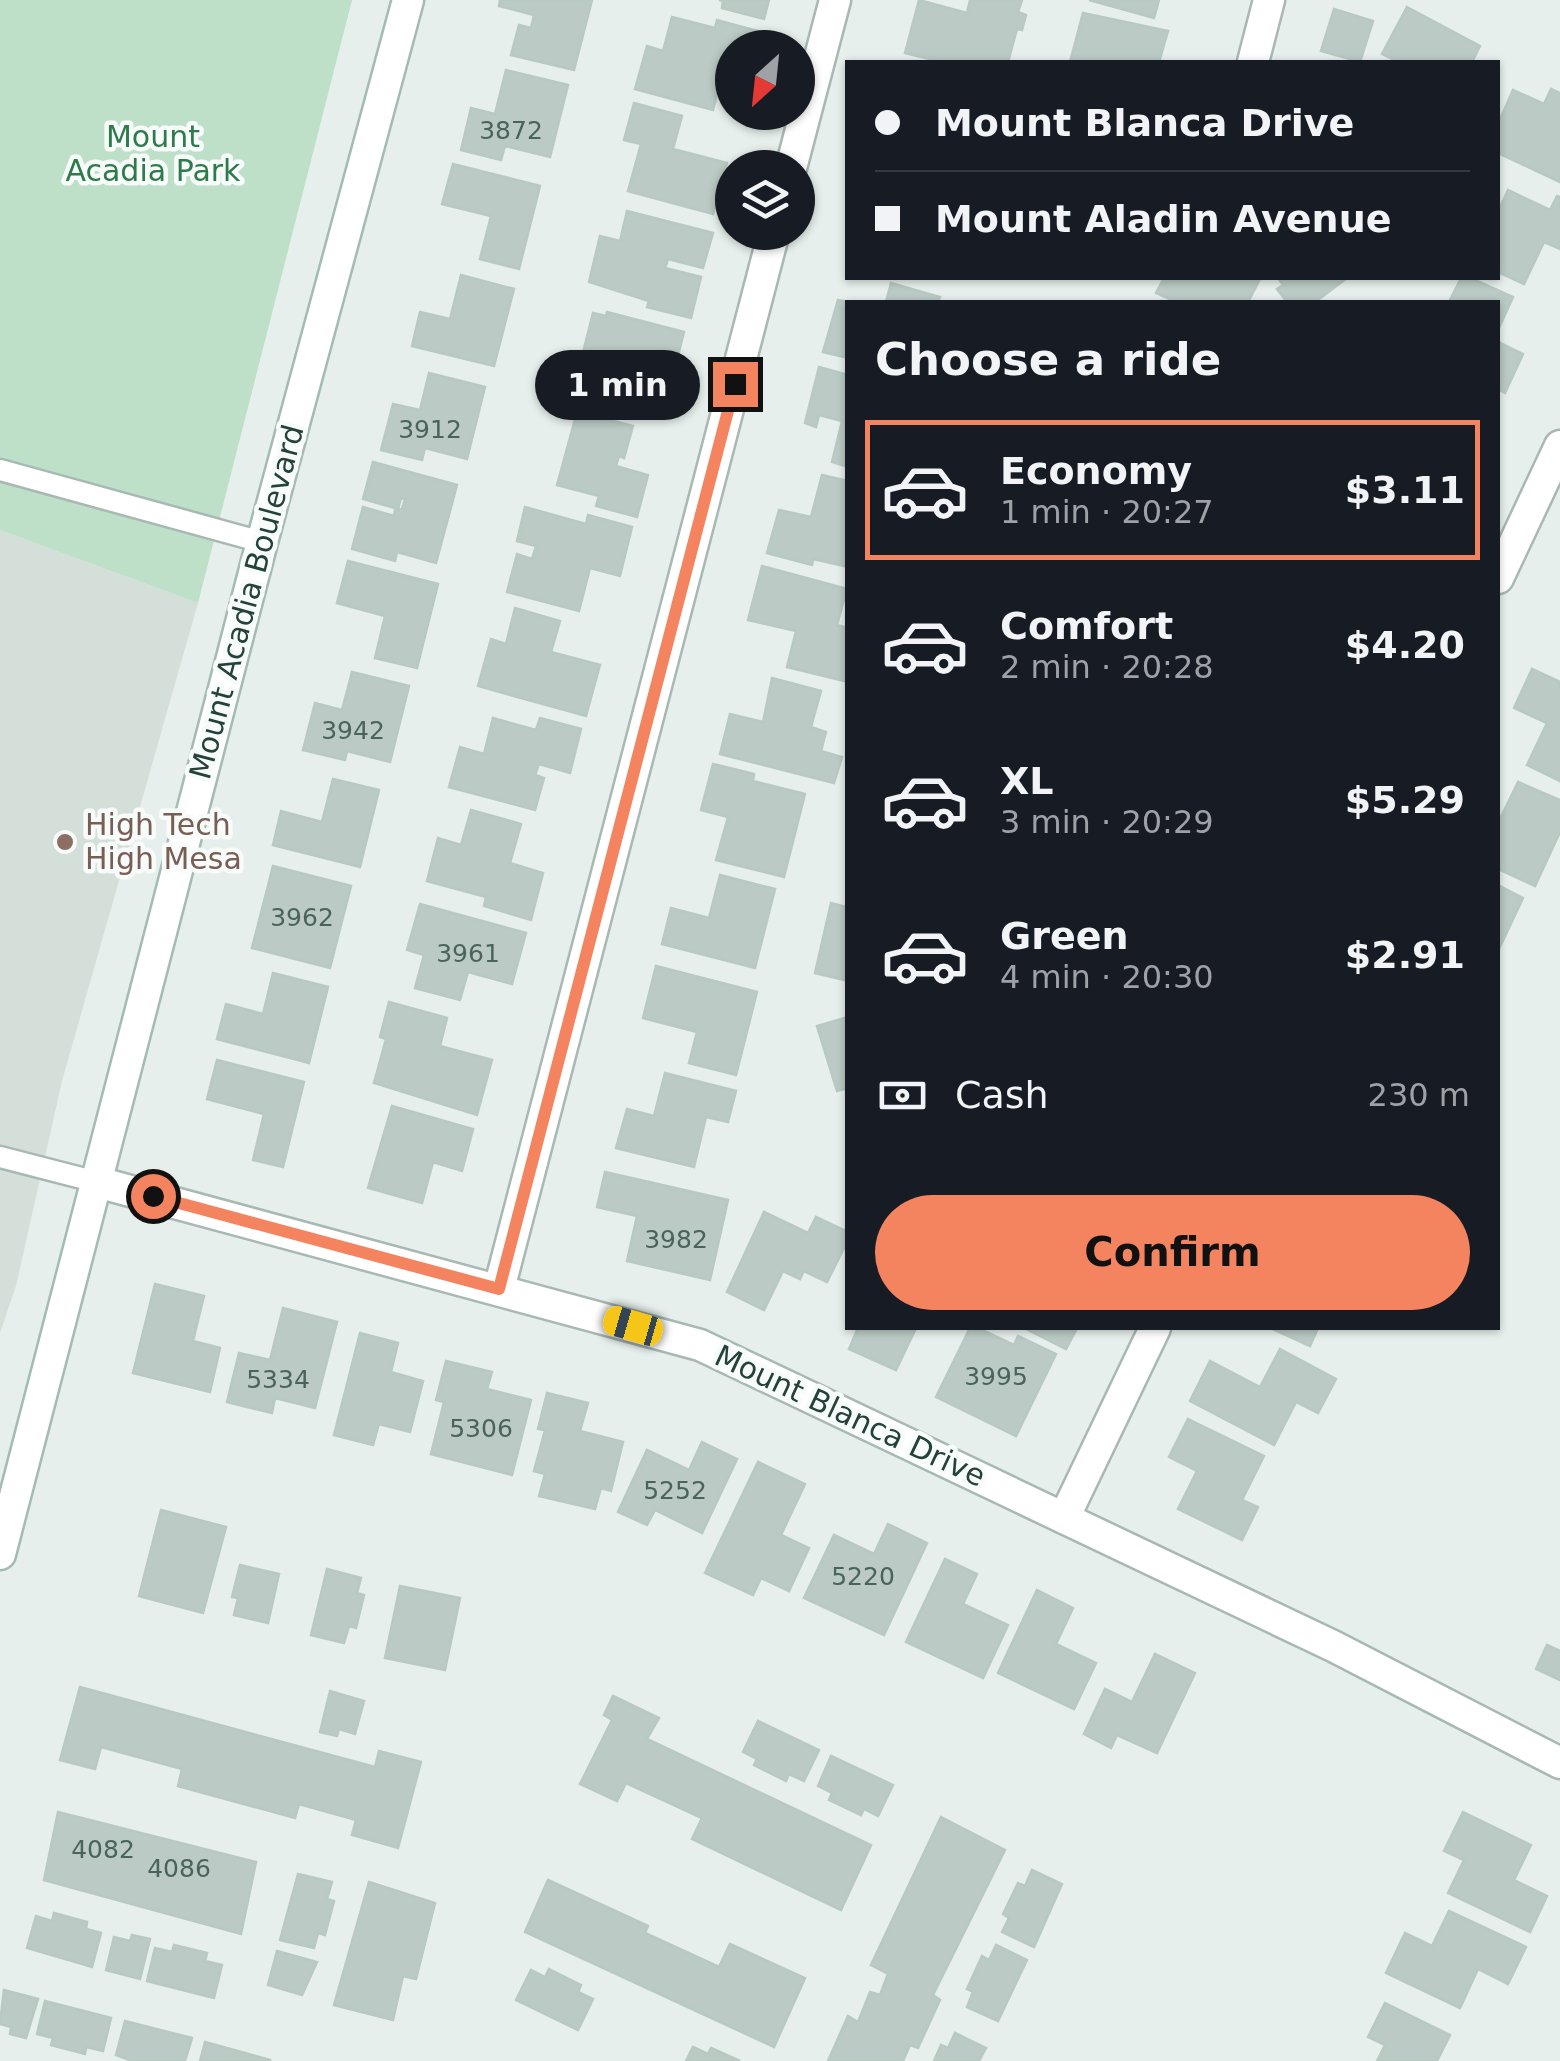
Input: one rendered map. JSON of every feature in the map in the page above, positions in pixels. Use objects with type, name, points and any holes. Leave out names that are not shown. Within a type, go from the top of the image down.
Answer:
[{"type":"street","name":"Mount Acadia Boulevard","points":[[0,1554],[262,542],[408,0]]},
{"type":"street","points":[[796,150],[835,0]]},
{"type":"street","points":[[1253,60],[1268,0]]},
{"type":"street","points":[[499,1289],[769,250]]},
{"type":"street","points":[[1500,574],[1560,446]]},
{"type":"street","name":"Mount Blanca Drive","points":[[96,1182],[700,1345],[1333,1646],[1560,1763]]},
{"type":"street","points":[[1064,1518],[1153,1330]]},
{"type":"lane","points":[[0,470],[262,542]]},
{"type":"lane","points":[[0,1156],[96,1182]]},
{"type":"shaded area","name":"High Tech High Mesa","points":[[0,530],[198,603],[62,1081],[16,1286],[0,1333]]},
{"type":"green space","name":"Mount Acadia Park","points":[[0,0],[352,0],[198,603],[0,530]]},
{"type":"building","points":[[500,0],[592,0],[574,70],[511,55],[519,25],[531,28],[534,15],[499,6]]},
{"type":"building","points":[[719,0],[769,0],[764,19],[722,8],[723,1]]},
{"type":"building","points":[[919,0],[967,13],[970,0],[1022,0],[1018,12],[1026,15],[1022,30],[1017,29],[1009,60],[934,60],[905,53]]},
{"type":"building","points":[[1089,0],[1159,0],[1154,18]]},
{"type":"building","points":[[1407,7],[1480,46],[1473,60],[1395,60],[1382,54]]},
{"type":"building","points":[[1334,9],[1373,21],[1361,60],[1321,51]]},
{"type":"building","points":[[1083,13],[1168,31],[1160,60],[1071,60]]},
{"type":"building","points":[[672,17],[715,28],[717,20],[754,30],[715,30],[713,110],[635,89],[647,46],[663,51]]},
{"type":"building","points":[[506,70],[568,85],[550,157],[505,146],[501,160],[461,150],[471,108],[495,114]]},
{"type":"building","points":[[1551,89],[1560,93],[1560,182],[1500,154],[1500,119],[1513,90],[1544,104]]},
{"type":"building","points":[[634,103],[682,116],[673,149],[715,160],[713,214],[628,191],[641,144],[624,140]]},
{"type":"building","points":[[453,164],[540,186],[519,269],[480,259],[491,216],[442,204]]},
{"type":"building","points":[[1508,190],[1550,210],[1560,197],[1560,249],[1544,242],[1524,284],[1500,273],[1500,208]]},
{"type":"building","points":[[627,211],[713,233],[703,268],[668,259],[665,268],[701,277],[691,318],[647,307],[649,301],[589,282],[600,236],[620,241]]},
{"type":"building","points":[[461,275],[514,289],[494,366],[412,346],[420,312],[450,319]]},
{"type":"building","points":[[1163,280],[1259,280],[1249,300],[1172,300],[1156,293]]},
{"type":"building","points":[[1279,280],[1344,280],[1318,300],[1285,300],[1277,289],[1283,285]]},
{"type":"building","points":[[1460,280],[1475,280],[1513,297],[1500,326],[1500,300],[1450,300]]},
{"type":"building","points":[[891,283],[940,297],[939,300],[887,300]]},
{"type":"building","points":[[838,300],[845,301],[845,357],[823,352]]},
{"type":"building","points":[[607,312],[684,332],[671,383],[624,371],[617,399],[574,388],[593,313],[606,316]]},
{"type":"building","points":[[1500,343],[1523,354],[1505,393],[1500,390]]},
{"type":"building","points":[[819,367],[845,374],[845,466],[832,462],[842,421],[819,415],[816,427],[805,423]]},
{"type":"building","points":[[429,373],[485,387],[467,459],[425,448],[422,460],[381,450],[393,404],[420,410]]},
{"type":"building","points":[[577,412],[633,426],[624,458],[619,456],[616,466],[648,475],[637,517],[596,506],[599,496],[557,485]]},
{"type":"building","points":[[373,462],[457,485],[436,563],[397,552],[395,561],[352,549],[363,507],[394,516],[405,499],[401,498],[398,509],[363,499]]},
{"type":"building","points":[[822,475],[845,480],[845,566],[813,559],[812,565],[767,553],[779,510],[811,517]]},
{"type":"building","points":[[525,507],[586,524],[588,515],[632,527],[620,576],[590,568],[579,611],[507,592],[517,554],[532,559],[536,546],[517,541]]},
{"type":"building","points":[[348,561],[438,584],[417,668],[375,658],[385,616],[337,603]]},
{"type":"building","points":[[762,566],[845,588],[837,625],[845,627],[845,681],[787,667],[796,631],[748,620]]},
{"type":"building","points":[[515,608],[560,621],[551,652],[600,665],[586,716],[478,686],[491,639],[506,644]]},
{"type":"building","points":[[1532,669],[1560,682],[1560,781],[1527,765],[1547,723],[1514,708]]},
{"type":"building","points":[[352,672],[409,686],[390,762],[347,751],[345,760],[303,750],[315,703],[342,710]]},
{"type":"building","points":[[772,678],[821,691],[811,727],[826,732],[821,751],[842,757],[834,783],[720,754],[730,714],[763,722]]},
{"type":"building","points":[[493,718],[536,730],[540,718],[581,729],[570,773],[539,764],[535,775],[544,778],[535,810],[449,787],[460,747],[484,754]]},
{"type":"building","points":[[713,764],[754,774],[753,781],[805,794],[784,877],[716,860],[728,817],[701,810]]},
{"type":"building","points":[[333,779],[379,790],[360,867],[273,845],[281,811],[322,822]]},
{"type":"building","points":[[1518,782],[1560,800],[1560,832],[1535,886],[1500,870],[1500,819]]},
{"type":"building","points":[[471,810],[521,824],[510,863],[543,873],[531,920],[484,906],[486,897],[427,881],[438,838],[461,845]]},
{"type":"building","points":[[273,866],[351,886],[330,968],[252,948]]},
{"type":"building","points":[[720,875],[775,889],[755,968],[662,944],[671,908],[709,918]]},
{"type":"building","points":[[1500,886],[1523,898],[1500,947]]},
{"type":"building","points":[[831,903],[845,907],[845,980],[815,973]]},
{"type":"building","points":[[420,904],[526,933],[512,984],[468,972],[460,1000],[415,988],[424,955],[407,950]]},
{"type":"building","points":[[656,966],[757,992],[736,1075],[689,1063],[697,1032],[643,1018]]},
{"type":"building","points":[[273,973],[328,987],[309,1063],[217,1039],[226,1004],[263,1014]]},
{"type":"building","points":[[389,1002],[447,1018],[440,1046],[492,1060],[477,1115],[374,1083],[386,1039],[380,1037]]},
{"type":"building","points":[[845,1018],[845,1089],[837,1091],[817,1026]]},
{"type":"building","points":[[217,1060],[304,1082],[283,1167],[253,1160],[264,1114],[207,1099]]},
{"type":"building","points":[[665,1073],[736,1091],[728,1122],[706,1117],[694,1167],[616,1148],[627,1109],[654,1116]]},
{"type":"building","points":[[392,1106],[473,1129],[462,1171],[433,1162],[422,1203],[368,1188]]},
{"type":"building","points":[[605,1172],[728,1200],[710,1280],[627,1261],[637,1216],[597,1207]]},
{"type":"building","points":[[764,1212],[808,1233],[816,1217],[845,1231],[845,1246],[827,1282],[804,1271],[800,1279],[783,1271],[764,1310],[727,1292]]},
{"type":"building","points":[[155,1284],[204,1296],[193,1341],[220,1348],[210,1392],[133,1373]]},
{"type":"building","points":[[283,1308],[337,1322],[315,1408],[275,1398],[272,1413],[227,1402],[239,1353],[270,1360]]},
{"type":"building","points":[[857,1330],[915,1330],[896,1370],[849,1349]]},
{"type":"building","points":[[969,1330],[982,1330],[1014,1345],[1018,1336],[1056,1354],[1016,1436],[936,1397]]},
{"type":"building","points":[[1028,1330],[1076,1330],[1066,1349]]},
{"type":"building","points":[[1274,1330],[1317,1330],[1310,1346]]},
{"type":"building","points":[[360,1333],[398,1343],[391,1372],[423,1381],[410,1432],[379,1424],[373,1445],[334,1435]]},
{"type":"building","points":[[1280,1349],[1336,1379],[1318,1413],[1296,1402],[1274,1445],[1190,1401],[1210,1361],[1260,1387]]},
{"type":"building","points":[[446,1361],[492,1372],[487,1389],[531,1400],[512,1475],[431,1454],[444,1402],[436,1400]]},
{"type":"building","points":[[547,1393],[588,1403],[580,1431],[623,1442],[611,1491],[601,1488],[595,1509],[539,1496],[545,1474],[534,1471],[545,1430],[538,1429]]},
{"type":"building","points":[[1188,1419],[1264,1456],[1242,1500],[1258,1507],[1242,1540],[1178,1509],[1197,1471],[1169,1457]]},
{"type":"building","points":[[702,1442],[737,1459],[702,1533],[655,1510],[647,1525],[618,1512],[647,1450],[689,1470]]},
{"type":"building","points":[[758,1462],[805,1484],[781,1535],[809,1548],[789,1591],[761,1578],[753,1595],[705,1573]]},
{"type":"building","points":[[161,1510],[226,1527],[203,1613],[139,1596]]},
{"type":"building","points":[[888,1524],[927,1543],[884,1635],[804,1598],[834,1535],[874,1554]]},
{"type":"building","points":[[945,1559],[977,1574],[963,1604],[1008,1625],[983,1678],[906,1642]]},
{"type":"building","points":[[240,1565],[279,1574],[268,1623],[234,1615],[238,1598],[232,1597]]},
{"type":"building","points":[[327,1569],[361,1578],[357,1593],[364,1595],[356,1628],[349,1626],[344,1643],[311,1635]]},
{"type":"building","points":[[400,1586],[460,1598],[445,1670],[385,1658]]},
{"type":"building","points":[[1037,1590],[1073,1608],[1056,1644],[1096,1663],[1074,1709],[998,1673]]},
{"type":"building","points":[[1547,1645],[1560,1651],[1560,1680],[1536,1669]]},
{"type":"building","points":[[1155,1654],[1195,1673],[1157,1753],[1117,1735],[1111,1748],[1084,1734],[1105,1689],[1132,1702]]},
{"type":"building","points":[[80,1687],[375,1767],[379,1751],[421,1762],[398,1848],[352,1835],[356,1820],[299,1804],[295,1818],[178,1786],[182,1769],[101,1747],[95,1769],[60,1760]]},
{"type":"building","points":[[330,1691],[364,1701],[355,1734],[339,1729],[337,1736],[320,1732]]},
{"type":"building","points":[[613,1696],[659,1718],[647,1739],[871,1845],[841,1910],[692,1839],[702,1818],[626,1783],[617,1801],[580,1784],[612,1720],[604,1715]]},
{"type":"building","points":[[758,1721],[819,1750],[804,1781],[789,1774],[786,1781],[754,1765],[757,1759],[743,1752]]},
{"type":"building","points":[[831,1756],[893,1785],[878,1816],[864,1809],[861,1815],[829,1800],[832,1793],[818,1786]]},
{"type":"building","points":[[58,1812],[256,1862],[241,1934],[44,1880]]},
{"type":"building","points":[[1463,1812],[1531,1845],[1514,1880],[1547,1896],[1530,1932],[1448,1893],[1464,1860],[1444,1851]]},
{"type":"building","points":[[941,1817],[1005,1850],[933,1995],[940,2000],[918,2048],[910,2045],[903,2061],[828,2061],[848,2016],[858,2022],[870,1992],[880,1995],[888,1974],[871,1965]]},
{"type":"building","points":[[1032,1870],[1062,1884],[1034,1947],[1002,1932],[1009,1918],[1003,1914],[1018,1883],[1025,1886]]},
{"type":"building","points":[[298,1874],[332,1882],[327,1899],[334,1901],[325,1935],[318,1933],[314,1948],[280,1940]]},
{"type":"building","points":[[548,1880],[648,1926],[645,1933],[719,1967],[730,1944],[805,1978],[774,2047],[525,1932]]},
{"type":"building","points":[[369,1882],[435,1903],[416,1979],[403,1976],[393,2020],[334,2005]]},
{"type":"building","points":[[1449,1911],[1526,1947],[1508,1984],[1478,1969],[1460,2008],[1386,1973],[1405,1933],[1432,1946]]},
{"type":"building","points":[[54,1913],[87,1922],[86,1929],[101,1933],[92,1967],[27,1948],[36,1916],[52,1921]]},
{"type":"building","points":[[132,1935],[150,1939],[140,1979],[106,1970],[114,1937],[130,1941]]},
{"type":"building","points":[[174,1945],[207,1953],[205,1961],[222,1965],[214,1998],[147,1981],[155,1948],[172,1952]]},
{"type":"building","points":[[996,1945],[1027,1960],[998,2021],[967,2007],[973,1992],[967,1989],[982,1956],[989,1960]]},
{"type":"building","points":[[277,1951],[317,1962],[302,1995],[268,1985]]},
{"type":"building","points":[[549,1969],[581,1985],[578,1992],[593,1999],[578,2030],[516,2000],[531,1970],[545,1977]]},
{"type":"building","points":[[4,1990],[38,1999],[26,2038],[10,2034],[11,2027],[0,2024]]},
{"type":"building","points":[[45,2001],[111,2018],[103,2051],[86,2047],[85,2054],[51,2045],[53,2038],[37,2034]]},
{"type":"building","points":[[1385,2003],[1450,2035],[1437,2061],[1377,2061],[1385,2045],[1368,2037]]},
{"type":"building","points":[[125,2021],[192,2038],[185,2061],[132,2061],[116,2055]]},
{"type":"building","points":[[955,2033],[986,2048],[979,2061],[934,2061],[941,2045],[948,2048]]},
{"type":"building","points":[[205,2042],[270,2060],[270,2061],[200,2061]]},
{"type":"building","points":[[693,2047],[708,2054],[711,2048],[740,2061],[686,2061]]},
{"type":"place","name":"High Tech High Mesa","points":[[65,842]]},
{"type":"route","points":[[153,1196],[499,1289],[735,384]]}]
